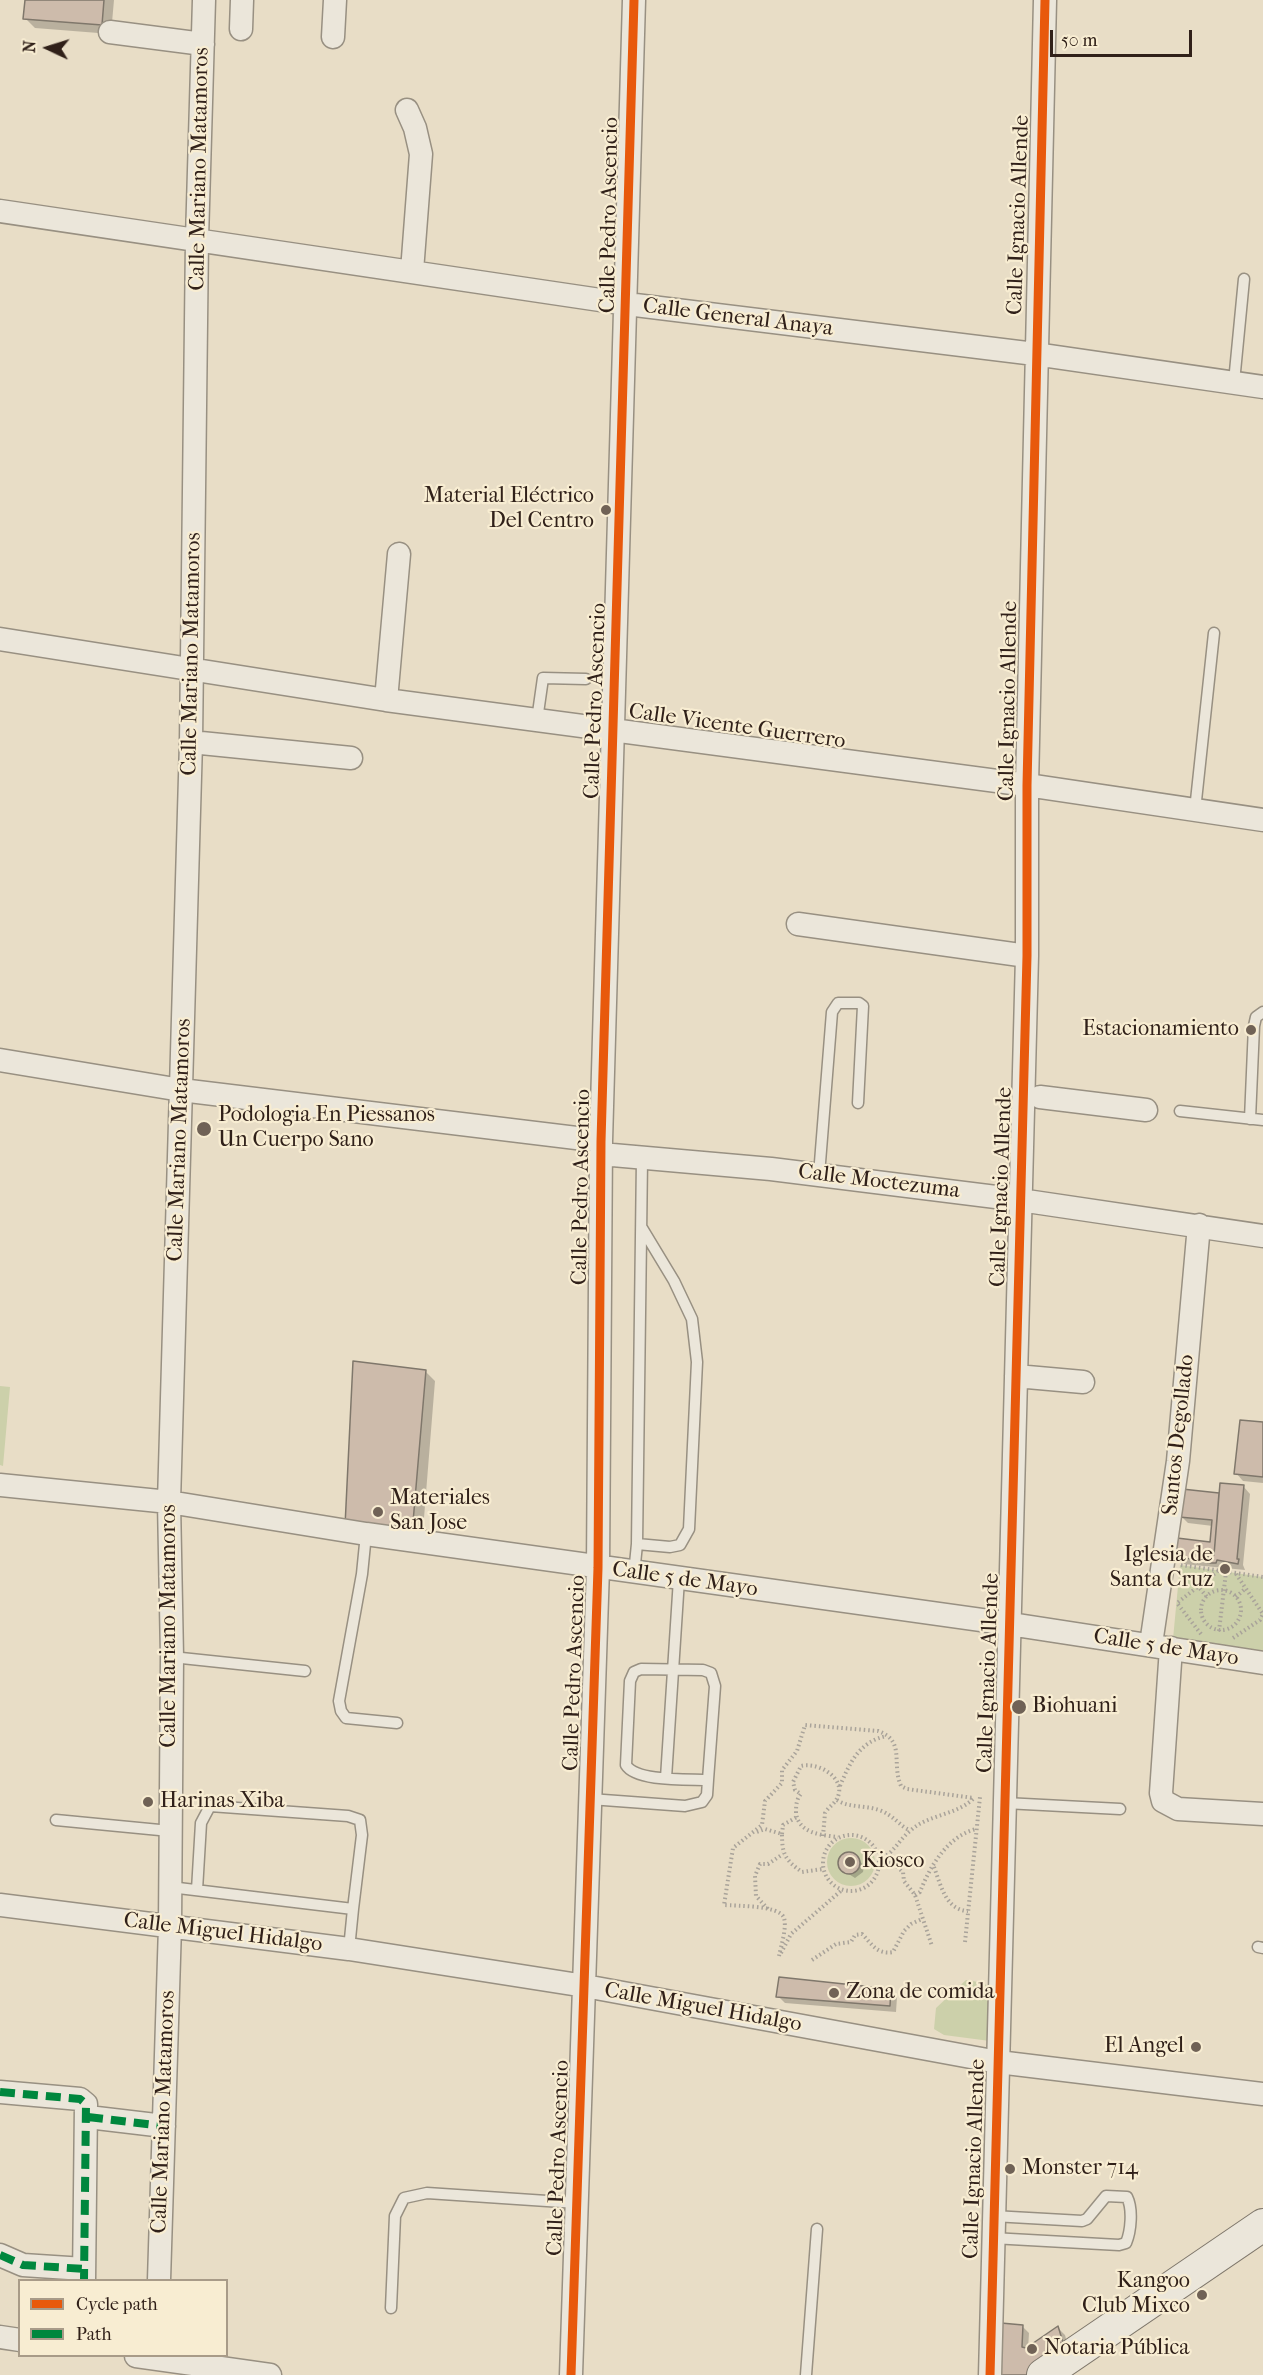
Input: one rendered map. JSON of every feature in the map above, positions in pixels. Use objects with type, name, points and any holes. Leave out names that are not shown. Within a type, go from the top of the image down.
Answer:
[{"type":"main road","points":[[1043,2375],[1263,2225]]},
{"type":"street","name":"Calle Mariano Matamoros","points":[[159,2279],[170,1926],[172,1657],[169,1502],[191,742],[197,239],[204,0]]},
{"type":"street","points":[[241,29],[242,0]]},
{"type":"street","points":[[333,37],[335,0]]},
{"type":"street","name":"Calle Pedro Ascencio","points":[[571,2375],[598,1568],[601,1148],[615,731],[634,0]]},
{"type":"street","name":"Calle Ignacio Allende","points":[[990,2375],[998,2062],[989,1799],[1010,1624],[1020,1200],[1032,1096],[1027,956],[1027,785],[1035,354],[1045,0]]},
{"type":"street","points":[[110,33],[202,44]]},
{"type":"street","points":[[407,110],[415,128],[421,154],[412,272]]},
{"type":"street","name":"Calle General Anaya","points":[[0,211],[627,304],[1035,354],[1263,387]]},
{"type":"street","points":[[386,700],[399,554]]},
{"type":"street","name":"Calle Vicente Guerrero","points":[[0,639],[386,700],[1027,785],[1263,820]]},
{"type":"street","points":[[191,742],[351,758]]},
{"type":"street","points":[[798,924],[1027,956]]},
{"type":"street","name":"Calle Moctezuma","points":[[0,1060],[181,1090],[601,1148],[642,1159],[819,1175],[1020,1200],[1263,1236]]},
{"type":"street","points":[[1032,1096],[1146,1110]]},
{"type":"street","name":"Santos Degollado","points":[[1199,1225],[1161,1646],[1161,1793],[1163,1801],[1178,1809],[1263,1814]]},
{"type":"street","points":[[1016,1376],[1083,1382]]},
{"type":"street","name":"Calle 5 de Mayo","points":[[0,1485],[169,1502],[634,1574],[1010,1624],[1263,1663]]},
{"type":"street","name":"Calle Miguel Hidalgo","points":[[0,1905],[349,1949],[585,1986],[998,2062],[1263,2094]]},
{"type":"street","points":[[0,2092],[164,2126]]},
{"type":"street","points":[[0,2255],[23,2265],[84,2274],[86,2109]]},
{"type":"street","points":[[0,2337],[18,2340]]},
{"type":"street","points":[[151,2361],[270,2375]]},
{"type":"lane","points":[[1234,382],[1244,279]]},
{"type":"lane","points":[[1195,810],[1214,633]]},
{"type":"lane","points":[[537,720],[543,678],[586,679]]},
{"type":"lane","points":[[819,1175],[832,1011],[838,1003],[859,1003],[863,1006],[858,1103]]},
{"type":"lane","points":[[1250,1119],[1254,1026],[1256,1017],[1263,1012]]},
{"type":"lane","points":[[1180,1112],[1263,1120]]},
{"type":"lane","points":[[634,1574],[637,1544],[642,1159]]},
{"type":"lane","points":[[637,1544],[670,1547],[680,1545],[689,1529],[697,1362],[692,1319],[674,1281],[642,1228]]},
{"type":"lane","points":[[366,1534],[362,1574],[339,1701],[340,1711],[346,1718],[397,1723]]},
{"type":"lane","points":[[666,1778],[679,1579]]},
{"type":"lane","points":[[172,1657],[305,1671]]},
{"type":"lane","points":[[591,1799],[695,1805],[702,1802],[707,1795],[708,1780],[713,1678],[711,1673],[703,1670],[641,1669],[634,1672],[630,1682],[626,1765],[638,1774],[708,1780]]},
{"type":"lane","points":[[989,1799],[1120,1809]]},
{"type":"lane","points":[[197,1890],[201,1823],[210,1806],[348,1816],[360,1820],[362,1827],[349,1949]]},
{"type":"lane","points":[[56,1820],[170,1831]]},
{"type":"lane","points":[[170,1887],[353,1909]]},
{"type":"lane","points":[[391,2308],[395,2216],[404,2198],[427,2193],[577,2203]]},
{"type":"lane","points":[[1106,2196],[1127,2197],[1130,2210],[1129,2236],[1126,2243],[1119,2245],[992,2227],[1082,2221],[1087,2219],[1106,2196]]},
{"type":"lane","points":[[806,2375],[817,2229]]},
{"type":"path","points":[[1179,1575],[1180,1565],[1263,1577]]},
{"type":"path","points":[[1177,1603],[1197,1585],[1218,1571]]},
{"type":"path","points":[[1218,1638],[1226,1572]]},
{"type":"path","points":[[1228,1641],[1262,1622],[1263,1611],[1235,1573]]},
{"type":"path","points":[[1197,1585],[1207,1598]]},
{"type":"path","points":[[1236,1597],[1246,1588]]},
{"type":"path","points":[[1223,1591],[1236,1597],[1241,1606],[1238,1621],[1230,1628],[1219,1630],[1203,1620],[1202,1607],[1207,1598],[1215,1592],[1223,1591]]},
{"type":"path","points":[[1176,1612],[1178,1593]]},
{"type":"path","points":[[1177,1603],[1206,1639]]},
{"type":"path","points":[[1194,1625],[1203,1620]]},
{"type":"path","points":[[1238,1621],[1244,1630]]},
{"type":"path","points":[[754,1833],[762,1825],[765,1802],[782,1783],[782,1770],[796,1751],[805,1725],[878,1731],[889,1735],[896,1743],[897,1777],[901,1786],[907,1789],[989,1799],[976,1829],[965,1942]]},
{"type":"path","points":[[823,1836],[825,1813],[837,1800],[839,1786],[861,1746],[872,1739],[889,1735]]},
{"type":"path","points":[[838,1837],[825,1850],[823,1869],[833,1886],[851,1892],[869,1885],[878,1869],[879,1860],[877,1851],[865,1838],[847,1835],[823,1836],[808,1831],[797,1817],[797,1798],[801,1794],[795,1790],[793,1782],[801,1766],[810,1763],[819,1766],[836,1780],[839,1786]]},
{"type":"path","points":[[879,1860],[895,1850],[910,1830],[960,1810],[974,1798]]},
{"type":"path","points":[[837,1800],[844,1804],[877,1809],[894,1816],[903,1828],[910,1830]]},
{"type":"path","points":[[797,1817],[783,1826],[783,1854],[787,1861],[802,1872],[823,1869]]},
{"type":"path","points":[[782,1834],[765,1829],[736,1843],[733,1848],[724,1905],[768,1909],[781,1914],[785,1920],[779,1956],[791,1934],[842,1890]]},
{"type":"path","points":[[915,1895],[920,1892],[926,1875],[934,1867],[946,1845],[966,1831],[976,1829]]},
{"type":"path","points":[[768,1909],[756,1896],[757,1868],[760,1864],[768,1864],[783,1854]]},
{"type":"path","points":[[879,1860],[894,1864],[903,1872],[904,1881],[915,1895],[932,1946]]},
{"type":"path","points":[[934,1867],[948,1903],[960,1911],[968,1911]]},
{"type":"path","points":[[812,1960],[836,1944],[851,1942],[855,1935],[862,1934],[870,1946],[885,1954],[893,1952],[904,1931],[911,1924],[922,1919]]},
{"type":"green space","points":[[0,1386],[10,1387],[3,1466],[0,1465]]},
{"type":"green space","points":[[1180,1565],[1263,1577],[1263,1655],[1173,1639]]},
{"type":"green space","points":[[846,1838],[856,1838],[868,1845],[875,1857],[875,1867],[868,1879],[856,1886],[846,1886],[831,1875],[827,1867],[827,1857],[838,1842]]},
{"type":"green space","points":[[966,1980],[984,1983],[993,1992],[990,2041],[944,2035],[934,2029],[936,2008]]},
{"type":"building","points":[[25,0],[104,0],[102,25],[23,19]]},
{"type":"building","points":[[353,1361],[426,1370],[412,1534],[345,1526]]},
{"type":"building","points":[[1240,1420],[1263,1422],[1263,1477],[1234,1474]]},
{"type":"building","points":[[1220,1483],[1244,1485],[1238,1564],[1217,1560],[1216,1563],[1207,1563],[1208,1555],[1214,1555]]},
{"type":"building","points":[[1182,1489],[1219,1493],[1214,1555],[1208,1555],[1208,1561],[1175,1557],[1177,1538],[1210,1542],[1212,1520],[1179,1517]]},
{"type":"building","points":[[845,1852],[853,1852],[860,1859],[860,1867],[853,1874],[845,1874],[838,1867],[838,1859]]},
{"type":"building","name":"Zona de comida","points":[[779,1977],[891,1989],[890,2006],[776,1997]]},
{"type":"building","name":"Notaria Pública","points":[[1001,2323],[1023,2325],[1022,2347],[1026,2348],[1058,2326],[1065,2349],[1026,2375],[998,2375]]},
{"type":"marked path","points":[[0,2092],[80,2099],[86,2104],[84,2279]]},
{"type":"marked path","points":[[88,2117],[164,2126]]},
{"type":"marked path","points":[[0,2255],[23,2265],[84,2269]]},
{"type":"cycle path","points":[[571,2375],[598,1568],[601,1141],[634,0]]},
{"type":"cycle path","points":[[990,2375],[1027,956],[1027,785],[1045,0]]},
{"type":"place","name":"Material Eléctrico Del Centro","points":[[606,510]]},
{"type":"place","name":"Estacionamiento","points":[[1251,1030]]},
{"type":"place","name":"Podologia En Piessanos Un Cuerpo Sano","points":[[204,1129]]},
{"type":"place","name":"Materiales San Jose","points":[[378,1512]]},
{"type":"place","name":"Iglesia de Santa Cruz","points":[[1225,1569]]},
{"type":"place","name":"Biohuani","points":[[1019,1707]]},
{"type":"place","name":"Harinas Xiba","points":[[148,1802]]},
{"type":"place","name":"Kiosco","points":[[850,1862]]},
{"type":"place","name":"Zona de comida","points":[[834,1993]]},
{"type":"place","name":"El Angel","points":[[1196,2047]]},
{"type":"place","name":"Monster 714","points":[[1010,2169]]},
{"type":"place","name":"Kangoo Club Mixco","points":[[1202,2295]]},
{"type":"place","name":"Notaria Pública","points":[[1032,2349]]}]
